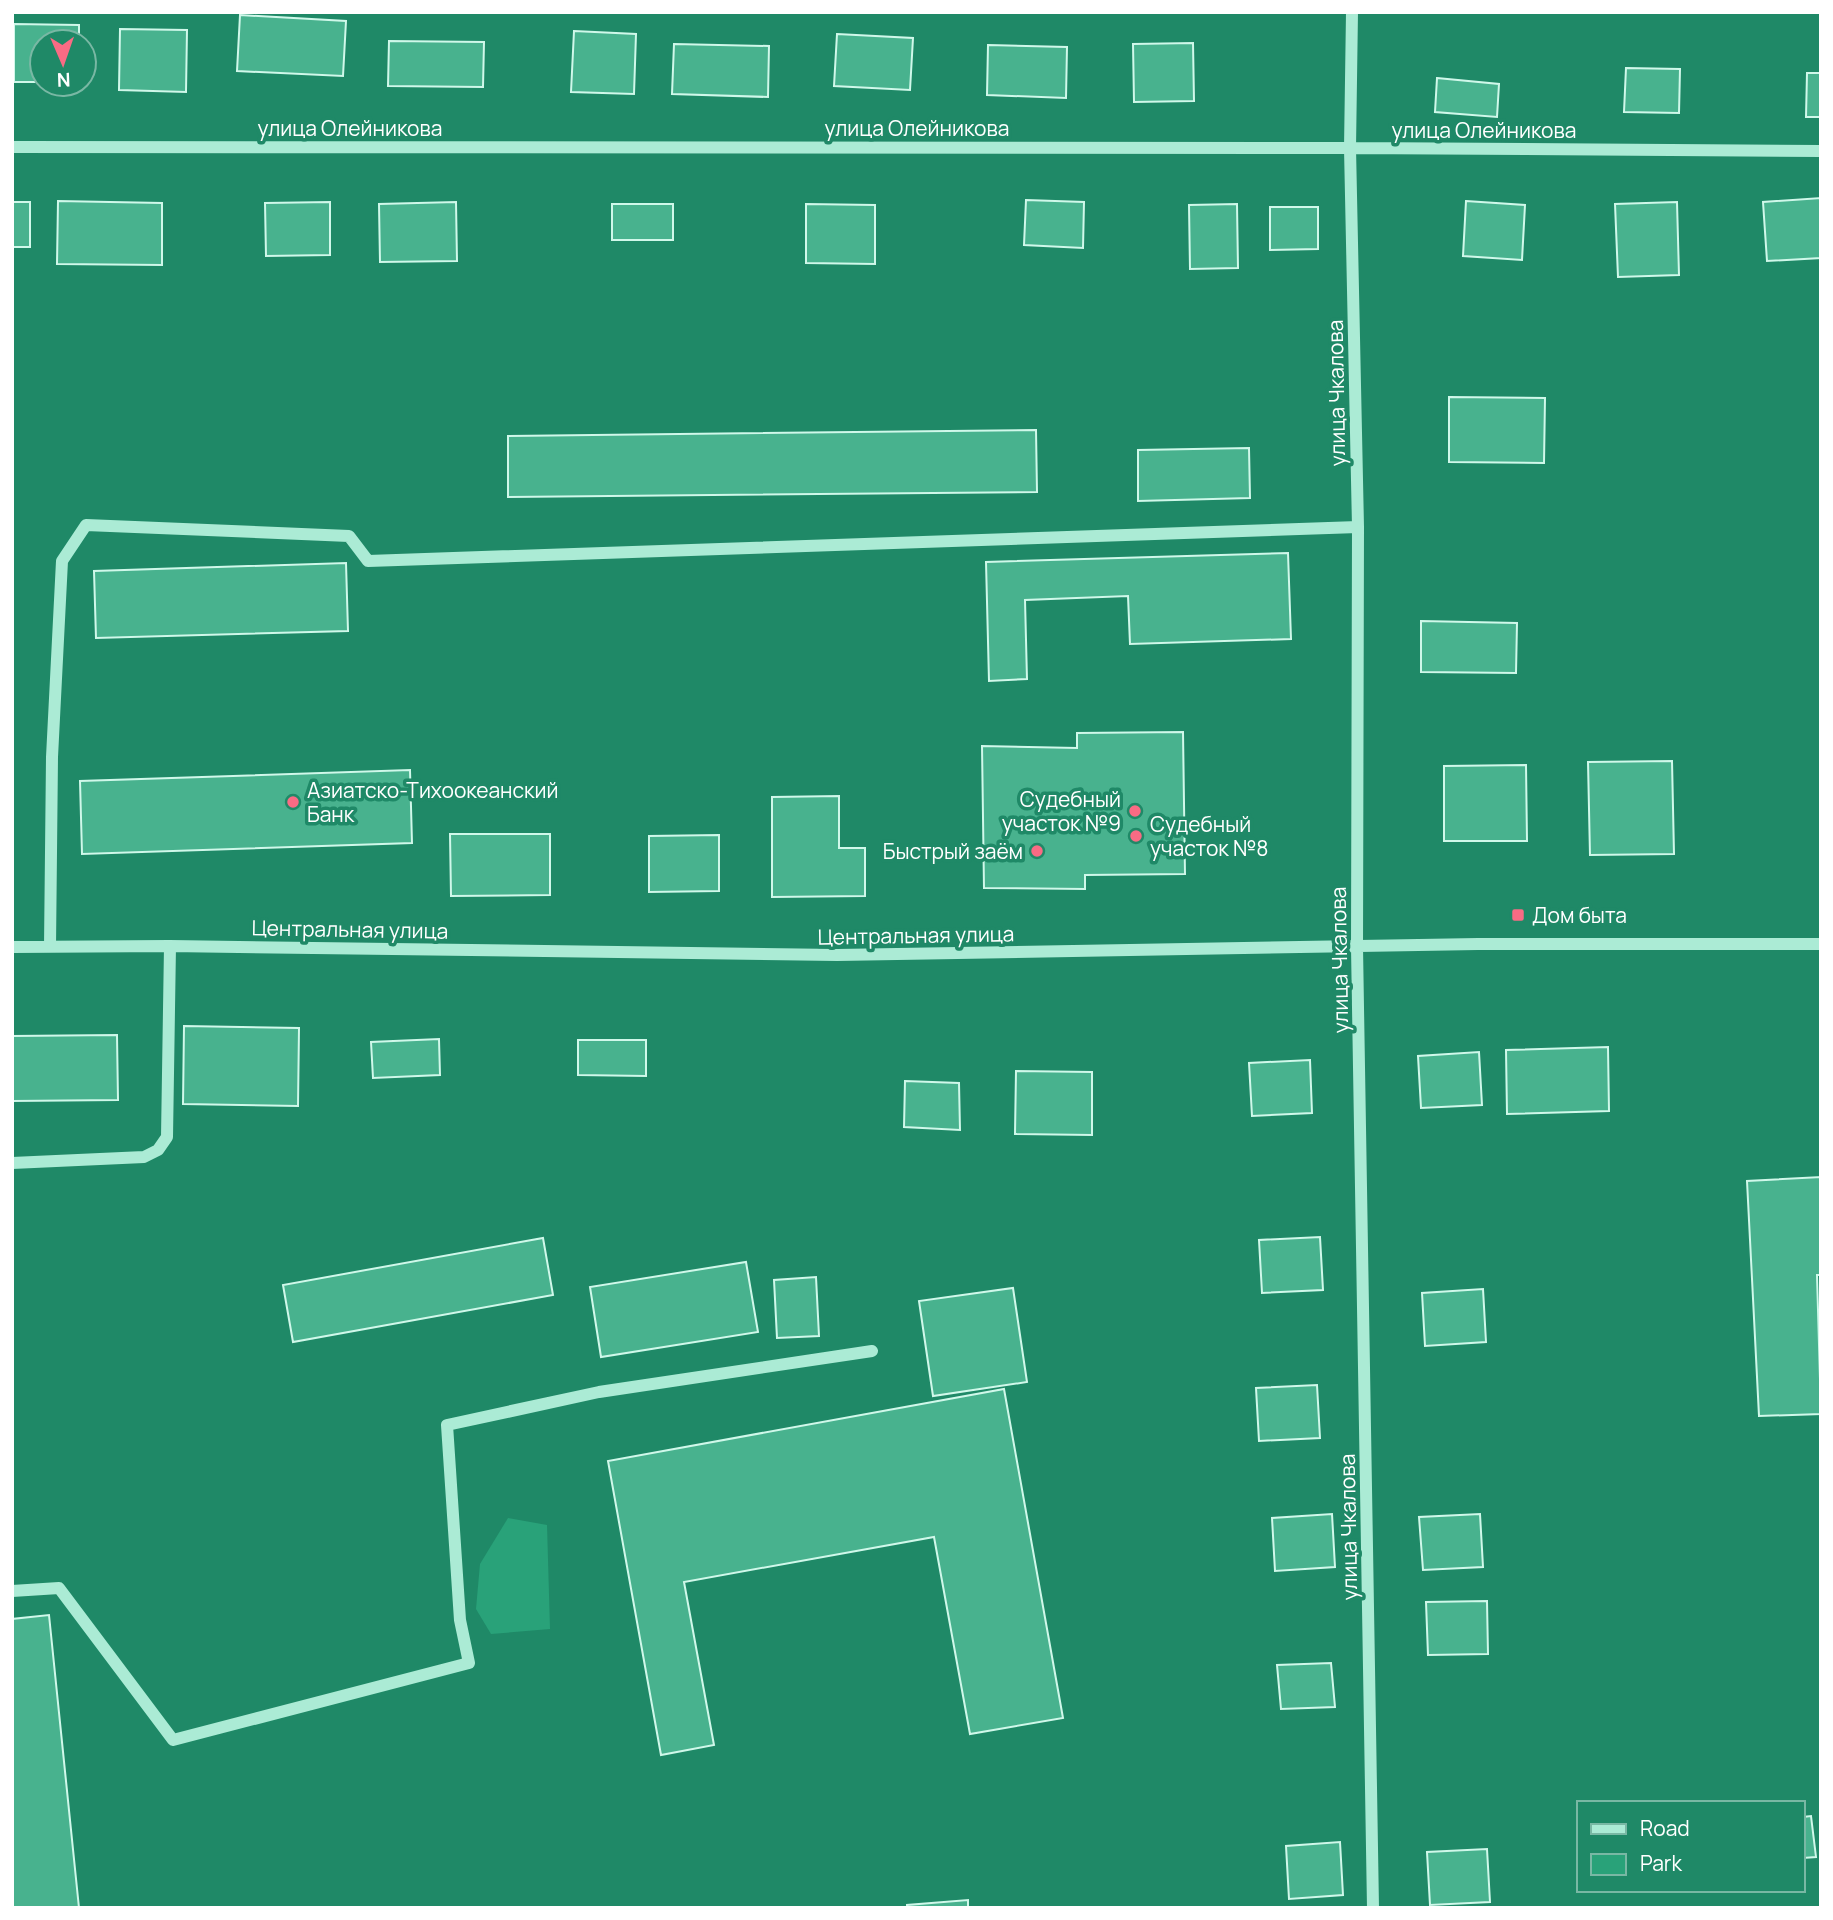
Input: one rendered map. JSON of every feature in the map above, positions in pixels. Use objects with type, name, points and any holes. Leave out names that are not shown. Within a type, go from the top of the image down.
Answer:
[{"type":"street","name":"улица Чкалова","points":[[1352,12],[1350,148],[1357,527],[1357,947],[1373,1908]]},
{"type":"street","name":"улица Олейникова","points":[[12,147],[1821,151]]},
{"type":"street","points":[[50,947],[52,757],[62,561],[86,525],[349,536],[368,561],[1357,527]]},
{"type":"street","name":"Центральная улица","points":[[12,947],[170,946],[837,955],[1357,947],[1821,944]]},
{"type":"street","points":[[12,1163],[144,1157],[158,1150],[167,1137],[170,946]]},
{"type":"street","points":[[12,1591],[60,1588],[173,1740],[469,1663],[460,1620],[447,1424],[599,1392],[872,1351]]},
{"type":"green space","points":[[508,1518],[547,1525],[550,1629],[491,1634],[476,1609],[480,1564]]},
{"type":"building","points":[[240,15],[346,21],[343,76],[237,71]]},
{"type":"building","points":[[14,24],[79,25],[79,28],[28,28],[28,82],[14,82]]},
{"type":"building","points":[[120,29],[187,30],[186,92],[119,90]]},
{"type":"building","points":[[574,31],[636,34],[634,94],[571,92]]},
{"type":"building","points":[[837,34],[913,38],[910,90],[834,86]]},
{"type":"building","points":[[389,41],[484,42],[483,87],[388,86]]},
{"type":"building","points":[[1193,43],[1194,101],[1134,102],[1133,44]]},
{"type":"building","points":[[674,44],[769,46],[768,97],[672,94]]},
{"type":"building","points":[[988,45],[1067,47],[1066,98],[987,95]]},
{"type":"building","points":[[1626,68],[1680,69],[1679,113],[1624,112]]},
{"type":"building","points":[[1807,73],[1821,73],[1821,117],[1806,117]]},
{"type":"building","points":[[1437,78],[1499,84],[1497,117],[1435,112]]},
{"type":"building","points":[[1821,198],[1821,258],[1767,261],[1763,202]]},
{"type":"building","points":[[1026,200],[1084,202],[1083,248],[1024,245]]},
{"type":"building","points":[[58,201],[162,203],[162,265],[57,264]]},
{"type":"building","points":[[1466,201],[1525,205],[1522,260],[1463,256]]},
{"type":"building","points":[[12,202],[30,202],[30,247],[12,247]]},
{"type":"building","points":[[330,202],[330,255],[266,256],[265,203]]},
{"type":"building","points":[[456,202],[457,261],[380,262],[379,204]]},
{"type":"building","points":[[1677,202],[1679,275],[1618,277],[1615,204]]},
{"type":"building","points":[[612,204],[673,204],[673,240],[612,240]]},
{"type":"building","points":[[806,204],[875,205],[875,264],[806,263]]},
{"type":"building","points":[[1237,204],[1238,268],[1190,269],[1189,205]]},
{"type":"building","points":[[1270,207],[1318,207],[1318,249],[1270,250]]},
{"type":"building","points":[[1449,397],[1545,398],[1544,463],[1449,462]]},
{"type":"building","points":[[1036,430],[1037,492],[508,497],[508,436]]},
{"type":"building","points":[[1249,448],[1250,498],[1138,501],[1138,450]]},
{"type":"building","points":[[1288,553],[1291,639],[1130,644],[1128,596],[1025,600],[1027,679],[989,681],[986,562]]},
{"type":"building","points":[[346,563],[348,631],[96,638],[94,571]]},
{"type":"building","points":[[1421,621],[1517,623],[1516,673],[1421,672]]},
{"type":"building","points":[[1183,732],[1185,874],[1085,875],[1085,889],[984,888],[982,746],[1077,748],[1077,733]]},
{"type":"building","points":[[1672,761],[1674,854],[1590,855],[1588,762]]},
{"type":"building","points":[[1526,765],[1527,841],[1444,841],[1444,766]]},
{"type":"building","points":[[410,770],[412,843],[82,854],[80,781]]},
{"type":"building","points":[[839,796],[839,848],[865,848],[865,896],[772,897],[772,797]]},
{"type":"building","points":[[450,834],[550,834],[550,895],[451,896]]},
{"type":"building","points":[[719,835],[719,891],[649,892],[649,836]]},
{"type":"building","points":[[184,1026],[299,1028],[298,1106],[183,1104]]},
{"type":"building","points":[[117,1035],[118,1100],[12,1101],[12,1036]]},
{"type":"building","points":[[439,1039],[440,1075],[373,1078],[371,1042]]},
{"type":"building","points":[[578,1040],[646,1040],[646,1076],[578,1075]]},
{"type":"building","points":[[1608,1047],[1609,1111],[1507,1114],[1506,1050]]},
{"type":"building","points":[[1479,1052],[1482,1105],[1421,1108],[1418,1056]]},
{"type":"building","points":[[1310,1060],[1312,1113],[1252,1116],[1249,1063]]},
{"type":"building","points":[[1016,1071],[1092,1072],[1092,1135],[1015,1134]]},
{"type":"building","points":[[905,1081],[959,1083],[960,1130],[904,1127]]},
{"type":"building","points":[[1821,1177],[1821,1275],[1817,1275],[1821,1414],[1759,1416],[1747,1181]]},
{"type":"building","points":[[1320,1237],[1323,1290],[1262,1293],[1259,1240]]},
{"type":"building","points":[[543,1238],[553,1295],[293,1342],[283,1285]]},
{"type":"building","points":[[746,1262],[758,1332],[601,1357],[590,1287]]},
{"type":"building","points":[[816,1277],[819,1336],[777,1338],[774,1280]]},
{"type":"building","points":[[1013,1288],[1027,1382],[933,1396],[919,1301]]},
{"type":"building","points":[[1483,1289],[1486,1342],[1425,1346],[1422,1293]]},
{"type":"building","points":[[1317,1385],[1320,1438],[1259,1441],[1256,1388]]},
{"type":"building","points":[[1004,1389],[1063,1718],[970,1734],[934,1537],[684,1582],[714,1745],[661,1755],[608,1461]]},
{"type":"building","points":[[1332,1514],[1335,1567],[1275,1571],[1272,1518]]},
{"type":"building","points":[[1480,1514],[1483,1567],[1423,1570],[1419,1517]]},
{"type":"building","points":[[1487,1601],[1488,1654],[1428,1655],[1426,1602]]},
{"type":"building","points":[[49,1615],[79,1908],[12,1908],[12,1619]]},
{"type":"building","points":[[1331,1663],[1335,1707],[1281,1709],[1277,1665]]},
{"type":"building","points":[[1811,1816],[1816,1857],[1805,1858],[1805,1817]]},
{"type":"building","points":[[1340,1842],[1343,1895],[1289,1899],[1286,1846]]},
{"type":"building","points":[[1487,1849],[1490,1902],[1430,1905],[1427,1852]]},
{"type":"building","points":[[968,1900],[968,1908],[907,1908],[907,1905]]},
{"type":"place","name":"Азиатско-Тихоокеанский Банк","points":[[293,802]]},
{"type":"place","name":"Судебный участок №9","points":[[1135,811]]},
{"type":"place","name":"Судебный участок №8","points":[[1136,836]]},
{"type":"place","name":"Быстрый заём","points":[[1037,851]]},
{"type":"place","name":"Дом быта","points":[[1518,915]]}]
